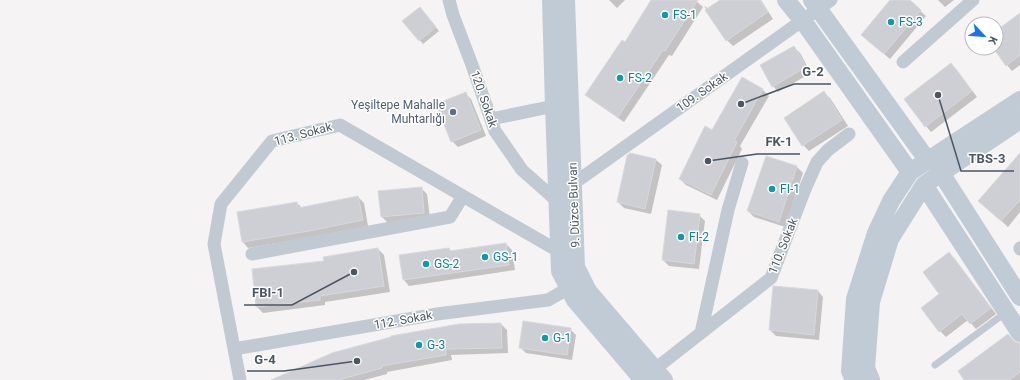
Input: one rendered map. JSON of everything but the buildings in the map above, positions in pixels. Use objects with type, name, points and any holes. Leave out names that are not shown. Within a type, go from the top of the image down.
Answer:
[{"type":"main road","name":"9. Düzce Bulvarı","points":[[551,0],[560,271],[575,300],[654,376]]},
{"type":"main road","name":"9. Düzce Bulvarı","points":[[566,0],[576,267],[588,291],[654,376]]},
{"type":"main road","points":[[786,0],[803,21],[910,172]]},
{"type":"main road","points":[[821,3],[935,167],[1020,298]]},
{"type":"main road","points":[[871,380],[866,368],[871,302],[890,239],[935,167],[1020,100]]},
{"type":"main road","points":[[854,380],[850,371],[855,300],[876,232],[891,201],[910,172],[935,167],[1020,120]]},
{"type":"main road","points":[[924,185],[1020,333]]},
{"type":"street","name":"120. Sokak","points":[[449,0],[495,131],[522,170],[558,201]]},
{"type":"street","points":[[903,62],[973,0]]},
{"type":"street","name":"109. Sokak","points":[[573,184],[803,21],[821,3]]},
{"type":"street","points":[[491,119],[554,106]]},
{"type":"street","name":"113. Sokak","points":[[240,380],[214,244],[221,204],[272,140],[340,124],[560,252]]},
{"type":"street","name":"110. Sokak","points":[[654,376],[701,333],[771,278],[805,189],[817,162],[828,150],[849,134]]},
{"type":"street","points":[[701,333],[728,210],[742,163]]},
{"type":"street","points":[[252,254],[450,217],[463,196]]},
{"type":"street","name":"112. Sokak","points":[[234,349],[437,314],[548,300],[569,288]]},
{"type":"lane","points":[[935,364],[1006,312]]},
{"type":"place","name":"FS-1","points":[[665,15]]},
{"type":"place","name":"FS-3","points":[[891,22]]},
{"type":"place","name":"FS-2","points":[[620,78]]},
{"type":"place","name":"TBS-3","points":[[938,95]]},
{"type":"place","name":"G-2","points":[[741,104]]},
{"type":"place","name":"Yeşiltepe Mahalle Muhtarlığı","points":[[453,112]]},
{"type":"place","name":"FK-1","points":[[708,161]]},
{"type":"place","name":"FI-1","points":[[772,189]]},
{"type":"place","name":"FI-2","points":[[681,237]]},
{"type":"place","name":"GS-1","points":[[485,257]]},
{"type":"place","name":"GS-2","points":[[426,264]]},
{"type":"place","name":"FBI-1","points":[[354,272]]},
{"type":"place","name":"G-1","points":[[545,338]]},
{"type":"place","name":"G-3","points":[[419,345]]},
{"type":"place","name":"G-4","points":[[357,361]]}]
